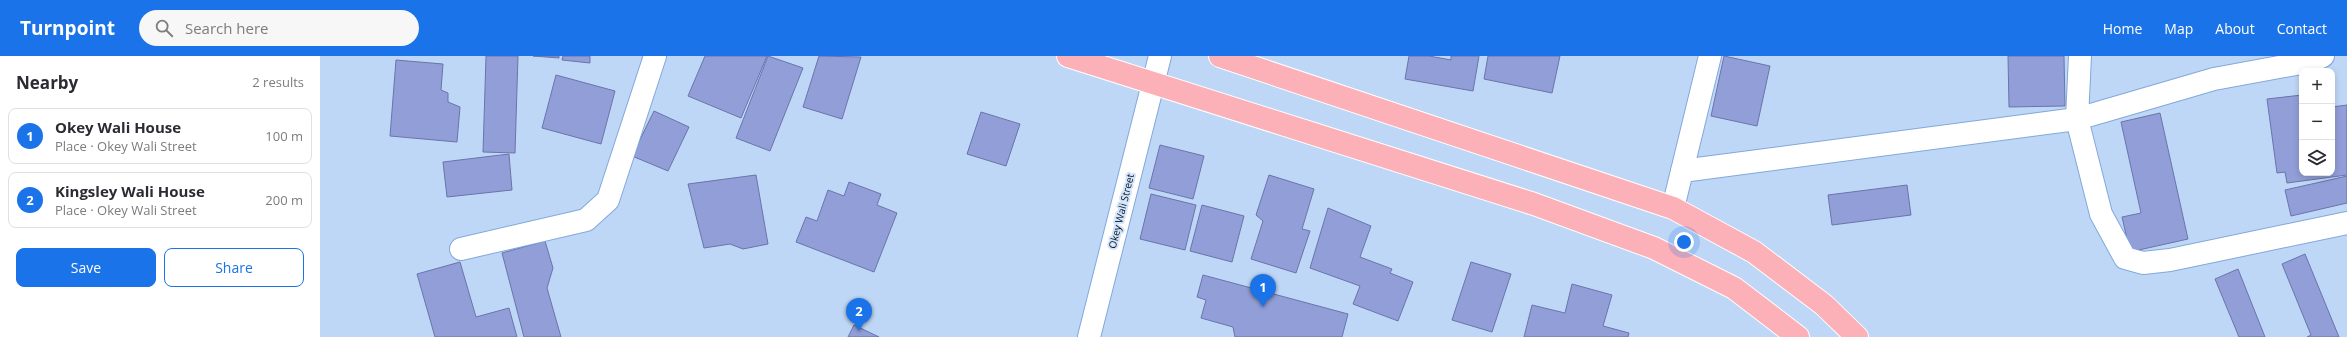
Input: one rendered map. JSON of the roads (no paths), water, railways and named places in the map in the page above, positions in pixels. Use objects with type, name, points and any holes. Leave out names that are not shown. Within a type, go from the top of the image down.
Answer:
[{"type":"main road","points":[[1068,56],[1534,204],[1654,248],[1734,288],[1798,337]]},
{"type":"main road","points":[[1220,56],[1673,208],[1754,252],[1824,305],[1857,337]]},
{"type":"street","points":[[461,249],[586,220],[608,200],[655,56]]},
{"type":"street","name":"Okey Wali Street","points":[[1089,337],[1160,56]]},
{"type":"street","points":[[1673,208],[1710,56]]},
{"type":"street","points":[[2080,56],[2076,120],[2101,214],[2124,258],[2143,263],[2170,260],[2347,223]]},
{"type":"street","points":[[1682,171],[2076,120],[2214,79],[2312,61],[2324,56]]},
{"type":"place","name":"Okey Wali House","points":[[1263,307]]},
{"type":"place","name":"Kingsley Wali House","points":[[859,331]]}]
